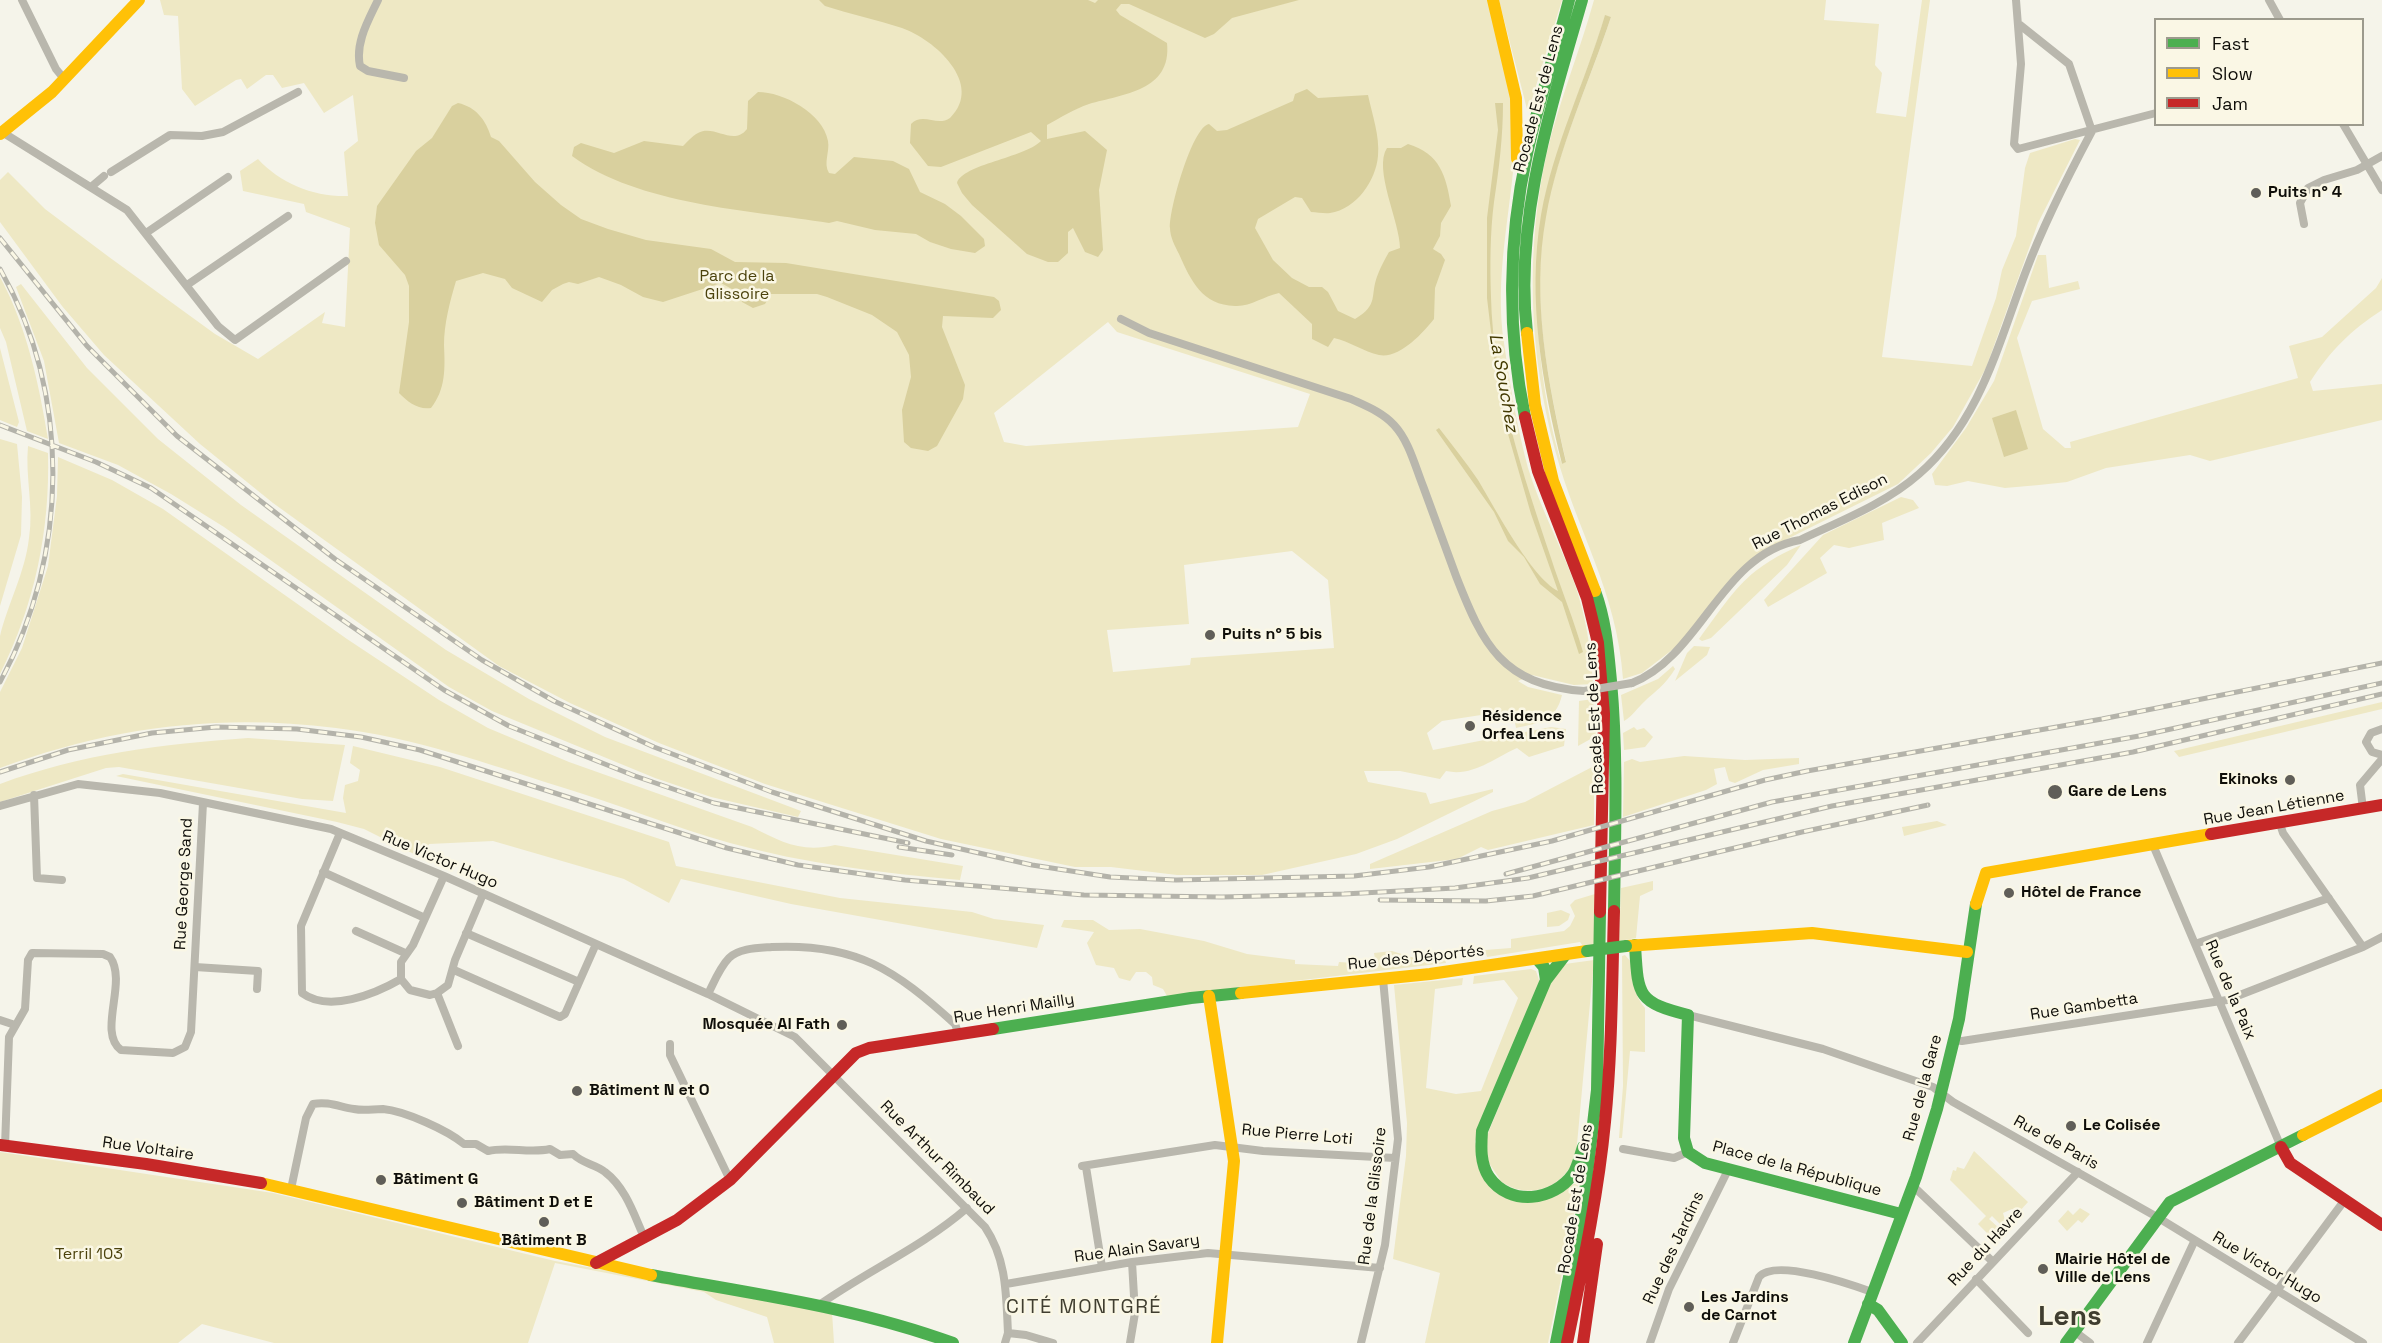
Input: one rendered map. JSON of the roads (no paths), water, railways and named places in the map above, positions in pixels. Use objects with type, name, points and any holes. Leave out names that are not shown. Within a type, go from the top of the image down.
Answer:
[{"type":"main road","points":[[1,133],[65,80],[139,0]]},
{"type":"main road","points":[[1493,0],[1517,89],[1520,113],[1518,156],[1511,202],[1517,212]]},
{"type":"main road","points":[[1517,212],[1533,126],[1569,0]]},
{"type":"main road","name":"Rocade Est de Lens","points":[[1567,1343],[1602,1155],[1610,1065],[1616,809],[1610,646],[1605,619],[1563,512],[1534,405],[1526,326],[1526,236],[1544,134],[1582,0]]},
{"type":"main road","name":"Rocade Est de Lens","points":[[1517,212],[1512,257],[1512,306],[1523,408],[1543,486],[1593,621],[1601,671],[1604,780],[1601,998],[1595,1108],[1584,1201],[1556,1343]]},
{"type":"main road","name":"Rue Jean Létienne","points":[[1989,868],[2154,845],[2382,805]]},
{"type":"main road","name":"Rue de la Gare","points":[[1854,1343],[1913,1186],[1941,1093],[1964,986],[1966,952],[1979,893],[1989,868]]},
{"type":"main road","name":"Rue des Déportés","points":[[1209,996],[1383,979],[1538,960],[1631,945],[1812,933],[1966,952]]},
{"type":"main road","points":[[1631,945],[1637,988],[1648,1004],[1688,1015]]},
{"type":"main road","points":[[1565,955],[1546,980],[1482,1131],[1479,1152],[1485,1171],[1491,1180],[1511,1195],[1537,1198],[1559,1190],[1575,1174],[1579,1166],[1586,1123],[1595,1108]]},
{"type":"main road","points":[[1538,960],[1544,967],[1546,980]]},
{"type":"main road","points":[[1209,996],[1234,1161],[1217,1343]]},
{"type":"main road","name":"Rue Henri Mailly","points":[[596,1263],[694,1208],[730,1180],[856,1053],[869,1048],[1209,996]]},
{"type":"main road","name":"Place de la République","points":[[1688,1015],[1684,1138],[1688,1152],[1699,1161],[1901,1214]]},
{"type":"main road","points":[[2066,1343],[2170,1202],[2382,1095]]},
{"type":"main road","name":"Rue Voltaire","points":[[3,1145],[173,1169],[291,1189],[623,1270],[819,1305],[887,1321],[953,1343]]},
{"type":"main road","points":[[2281,1147],[2290,1162],[2382,1225]]},
{"type":"main road","points":[[1583,1343],[1606,1179],[1602,1155]]},
{"type":"main road","points":[[623,1248],[623,1270]]},
{"type":"main road","points":[[1870,1298],[1902,1343]]},
{"type":"street","points":[[22,0],[56,69],[65,80]]},
{"type":"street","points":[[378,0],[359,46],[357,54],[360,66],[368,71],[404,78]]},
{"type":"street","points":[[2016,0],[2020,25],[2021,64],[2015,147],[2026,150],[2154,114]]},
{"type":"street","points":[[2269,0],[2279,18]]},
{"type":"street","points":[[2020,25],[2069,64],[2092,131]]},
{"type":"street","points":[[91,188],[107,174],[170,135],[202,136],[223,132],[298,92]]},
{"type":"street","points":[[2344,126],[2382,190]]},
{"type":"street","name":"Rue Thomas Edison","points":[[1121,319],[1149,333],[1351,399],[1379,413],[1403,438],[1470,614],[1497,656],[1533,682],[1550,687],[1584,691],[1632,683],[1652,673],[1669,660],[1744,571],[1771,551],[1789,542],[1800,540],[1900,488],[1926,468],[1942,451],[1968,414],[1993,366],[2043,231],[2092,131]]},
{"type":"street","points":[[1,133],[127,210],[218,326],[235,340],[346,261]]},
{"type":"street","points":[[2304,224],[2300,203],[2308,188],[2367,165],[2382,156]]},
{"type":"street","points":[[146,233],[228,177]]},
{"type":"street","points":[[187,285],[288,216]]},
{"type":"street","points":[[2363,809],[2360,785],[2382,757],[2372,752],[2366,742],[2371,733],[2382,729]]},
{"type":"street","name":"Rue Victor Hugo","points":[[0,806],[34,795],[86,783],[160,793],[340,832],[708,994],[795,1036],[834,1075]]},
{"type":"street","points":[[34,795],[37,878],[62,880]]},
{"type":"street","name":"Rue George Sand","points":[[3,1145],[9,1037],[25,1009],[28,960],[32,953],[103,954],[114,963],[116,974],[112,1033],[115,1045],[121,1050],[173,1053],[182,1051],[191,1032],[203,803]]},
{"type":"street","points":[[2280,824],[2283,833],[2363,947]]},
{"type":"street","points":[[340,832],[301,926],[302,993],[310,999],[356,999],[401,979]]},
{"type":"street","name":"Rue de la Paix","points":[[2154,845],[2281,1147]]},
{"type":"street","points":[[323,872],[425,918]]},
{"type":"street","points":[[444,876],[413,945],[405,953],[401,962],[401,979],[410,990],[421,995],[437,993],[448,985],[455,960],[483,894]]},
{"type":"street","points":[[2194,944],[2330,898]]},
{"type":"street","points":[[356,931],[405,953]]},
{"type":"street","points":[[466,933],[579,982]]},
{"type":"street","name":"Rue Gambetta","points":[[1953,1040],[1962,1041],[2219,1002],[2363,947],[2382,937]]},
{"type":"street","points":[[454,970],[560,1017],[565,1014],[596,944]]},
{"type":"street","points":[[708,994],[724,964],[738,952],[758,948],[795,946],[832,950],[866,959],[894,973],[955,1024],[959,1035]]},
{"type":"street","name":"Rue George Sand","points":[[195,967],[258,971],[257,989]]},
{"type":"street","name":"Rue de la Glissoire","points":[[1361,1343],[1380,1268],[1398,1124],[1383,979]]},
{"type":"street","points":[[437,993],[458,1046]]},
{"type":"street","points":[[1688,1015],[1823,1049],[1933,1087],[1941,1093]]},
{"type":"street","points":[[0,1020],[15,1025]]},
{"type":"street","points":[[670,1044],[670,1055],[730,1180]]},
{"type":"street","name":"Rue Arthur Rimbaud","points":[[834,1075],[967,1208],[993,1239],[1000,1255],[1006,1284],[1008,1333],[1005,1343]]},
{"type":"street","name":"Rue de Paris","points":[[1941,1093],[2157,1217]]},
{"type":"street","points":[[291,1189],[306,1118],[313,1104],[322,1102],[355,1109],[382,1109],[399,1112],[455,1137],[464,1144],[476,1144],[488,1151],[499,1148],[539,1151],[550,1149],[560,1155],[573,1154],[581,1162],[603,1170],[621,1188],[644,1237]]},
{"type":"street","name":"Rue Pierre Loti","points":[[1102,1268],[1084,1166],[1197,1148],[1232,1145],[1263,1151],[1395,1158]]},
{"type":"street","name":"Place de la République","points":[[1623,1149],[1674,1158],[1688,1152]]},
{"type":"street","name":"Rue des Jardins","points":[[1650,1343],[1669,1290],[1729,1168]]},
{"type":"street","name":"Rue du Havre","points":[[1917,1343],[2078,1172]]},
{"type":"street","points":[[1913,1186],[1992,1261]]},
{"type":"street","points":[[2238,1343],[2344,1201]]},
{"type":"street","points":[[819,1305],[840,1290],[890,1263],[967,1208]]},
{"type":"street","name":"Rue Victor Hugo","points":[[2157,1217],[2194,1242],[2360,1342]]},
{"type":"street","points":[[2147,1343],[2194,1242]]},
{"type":"street","name":"Rue Alain Savary","points":[[1006,1284],[1132,1262],[1208,1253],[1380,1268]]},
{"type":"street","points":[[1130,1343],[1135,1312],[1132,1262]]},
{"type":"street","points":[[1733,1343],[1759,1277],[1764,1272],[1773,1270],[1824,1277],[1870,1298]]},
{"type":"street","points":[[1976,1279],[2028,1333]]},
{"type":"street","points":[[2074,1332],[2090,1343]]},
{"type":"street","points":[[1008,1333],[1026,1335],[1053,1343]]},
{"type":"railway","points":[[0,238],[87,346],[177,436],[335,559],[482,660],[554,701],[654,747],[772,792],[926,841],[1032,865],[1110,877],[1176,880],[1354,876],[1429,867],[1552,841],[1765,780],[1807,771],[2102,719],[2382,663]]},
{"type":"railway","points":[[0,269],[24,318],[40,369],[50,422],[53,476],[49,529],[39,582],[23,633],[0,682]]},
{"type":"railway","points":[[0,425],[96,462],[151,488],[444,690],[509,726],[635,776],[714,803],[908,843]]},
{"type":"railway","points":[[1506,874],[1772,802],[2139,736],[2382,683]]},
{"type":"railway","points":[[0,772],[68,750],[152,733],[216,727],[297,729],[361,737],[420,750],[727,848],[798,865],[905,880],[1084,895],[1222,897],[1344,894],[1455,888],[1528,878],[1832,806],[2133,752],[2382,694]]},
{"type":"railway","points":[[1380,900],[1486,901],[1533,896],[1802,832],[1928,805]]},
{"type":"railway","points":[[899,847],[952,855]]},
{"type":"place","name":"Puits n° 4","points":[[2256,193]]},
{"type":"place","name":"Puits n° 5 bis","points":[[1210,635]]},
{"type":"place","name":"Résidence Orfea Lens","points":[[1470,726]]},
{"type":"place","name":"Ekinoks","points":[[2290,780]]},
{"type":"place","name":"Gare de Lens","points":[[2055,792]]},
{"type":"place","name":"Hôtel de France","points":[[2009,893]]},
{"type":"place","name":"Mosquée Al Fath","points":[[842,1025]]},
{"type":"place","name":"Bâtiment N et O","points":[[577,1091]]},
{"type":"place","name":"Le Colisée","points":[[2071,1126]]},
{"type":"place","name":"Bâtiment G","points":[[381,1180]]},
{"type":"place","name":"Bâtiment D et E","points":[[462,1203]]},
{"type":"place","name":"Bâtiment B","points":[[544,1222]]},
{"type":"place","name":"Mairie Hôtel de Ville de Lens","points":[[2043,1269]]},
{"type":"place","name":"Les Jardins de Carnot","points":[[1689,1307]]},
{"type":"district","name":"CITÉ MONTGRÉ","points":[[1084,1308]]},
{"type":"district","name":"Lens","points":[[2070,1317]]},
{"type":"park label","name":"Parc de la Glissoire","points":[[737,286]]},
{"type":"park label","name":"Terril 103","points":[[89,1255]]},
{"type":"water label","name":"La Souchez","points":[[1503,383]]}]
